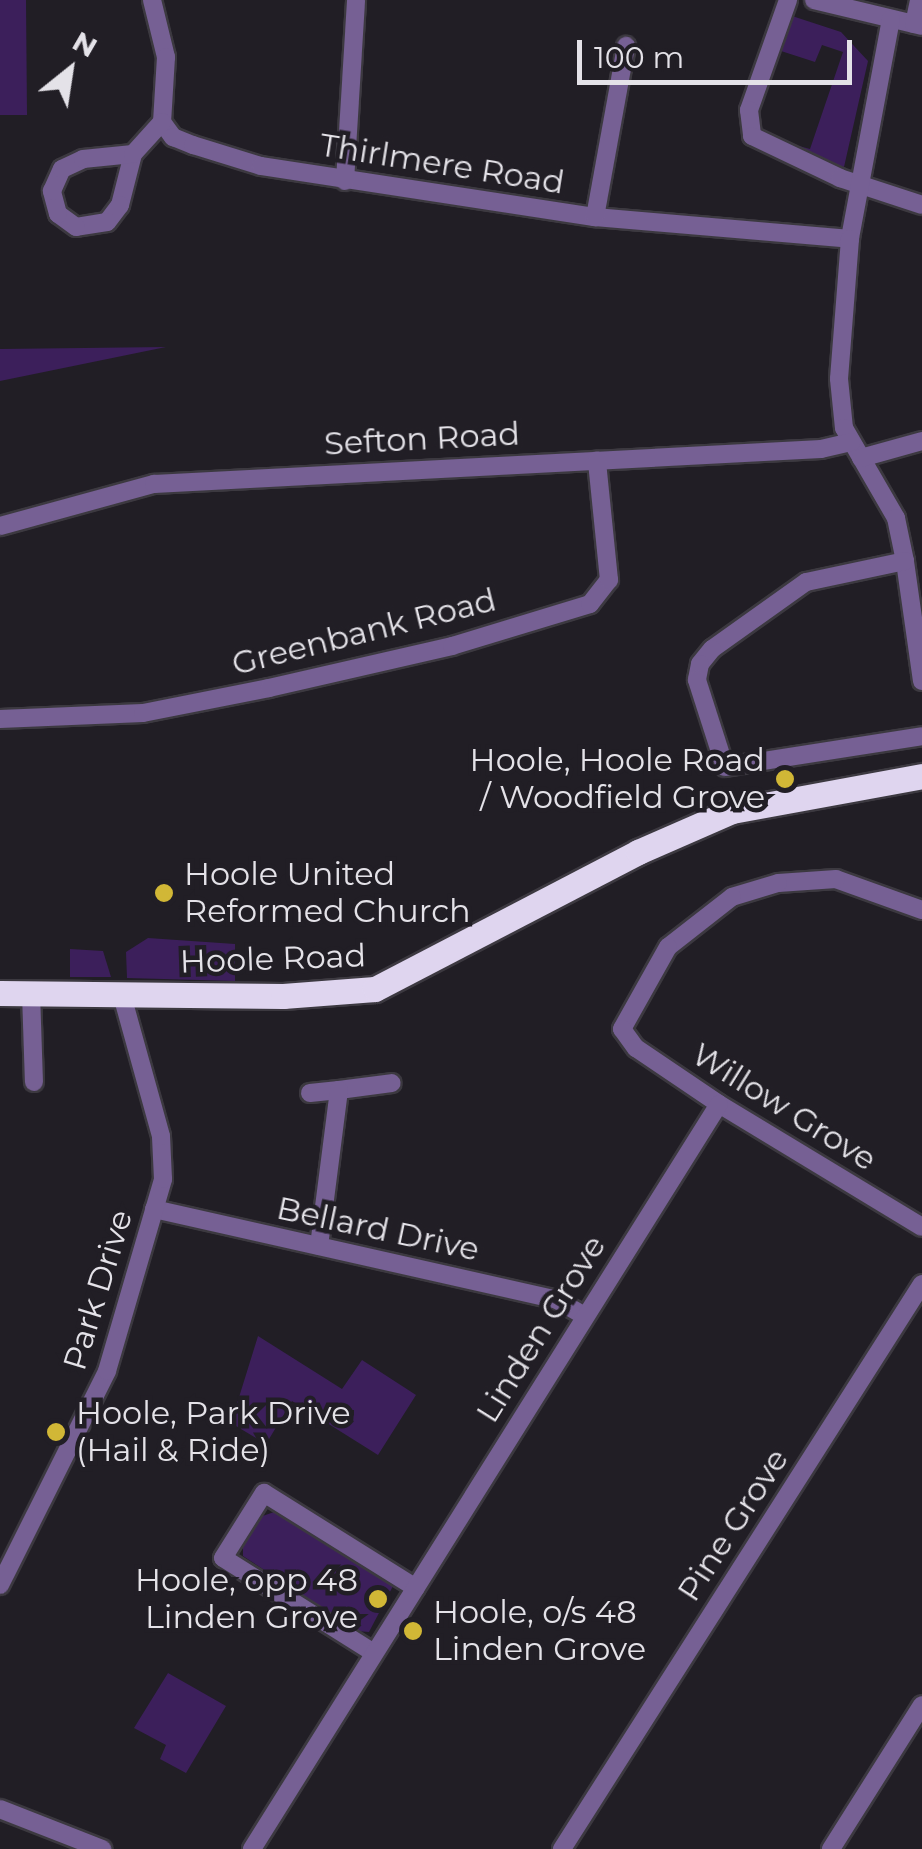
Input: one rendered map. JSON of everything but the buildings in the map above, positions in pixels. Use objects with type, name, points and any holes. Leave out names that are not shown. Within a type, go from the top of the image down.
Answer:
[{"type":"highway","name":"Hoole Road","points":[[0,993],[283,996],[375,989],[648,847],[732,811],[922,776]]},
{"type":"street","points":[[134,154],[84,159],[62,169],[52,191],[58,214],[76,227],[107,222],[120,205],[134,154],[162,122],[166,57],[152,0]]},
{"type":"street","points":[[345,181],[356,0]]},
{"type":"street","points":[[788,0],[749,110],[750,132],[765,146],[858,185],[922,205]]},
{"type":"street","points":[[814,0],[918,25],[919,0]]},
{"type":"street","points":[[891,19],[850,239],[843,305],[840,414],[896,518],[916,587],[922,681]]},
{"type":"street","points":[[595,217],[626,46]]},
{"type":"street","name":"Thirlmere Road","points":[[162,122],[174,137],[193,145],[345,181],[595,217],[850,239]]},
{"type":"street","name":"Sefton Road","points":[[0,526],[154,484],[856,450],[922,441]]},
{"type":"street","name":"Greenbank Road","points":[[0,719],[143,712],[269,688],[452,646],[590,604],[608,580],[596,461]]},
{"type":"street","points":[[906,561],[806,582],[700,664],[697,680],[725,766],[922,736]]},
{"type":"street","name":"Willow Grove","points":[[922,910],[836,879],[778,883],[732,897],[668,947],[622,1029],[636,1048],[719,1104],[922,1227]]},
{"type":"street","points":[[31,993],[34,1082]]},
{"type":"street","name":"Park Drive","points":[[0,1585],[106,1374],[154,1210],[162,1143],[122,995]]},
{"type":"street","points":[[310,1093],[392,1083]]},
{"type":"street","points":[[319,1246],[340,1090]]},
{"type":"street","name":"Linden Grove","points":[[252,1849],[719,1104]]},
{"type":"street","name":"Bellard Drive","points":[[154,1210],[557,1300],[585,1316]]},
{"type":"street","name":"Pine Grove","points":[[562,1849],[922,1284]]},
{"type":"street","points":[[374,1653],[223,1558],[264,1493],[416,1588]]},
{"type":"street","points":[[831,1849],[922,1705]]},
{"type":"street","points":[[0,1809],[102,1849]]},
{"type":"shaded area","points":[[0,0],[26,0],[27,115],[0,115]]},
{"type":"shaded area","points":[[789,15],[841,32],[868,61],[844,167],[797,154],[799,146],[810,149],[843,52],[822,45],[815,62],[781,51],[771,65]]},
{"type":"shaded area","points":[[166,347],[0,381],[0,349]]},
{"type":"shaded area","points":[[148,938],[235,944],[235,981],[127,978],[126,952]]},
{"type":"shaded area","points":[[70,949],[103,951],[111,977],[70,977]]},
{"type":"shaded area","points":[[258,1336],[342,1389],[362,1360],[416,1395],[378,1455],[292,1401],[266,1444],[231,1423]]},
{"type":"shaded area","points":[[274,1512],[393,1586],[369,1632],[357,1631],[243,1556],[243,1539],[257,1518]]},
{"type":"shaded area","points":[[168,1673],[226,1706],[186,1773],[160,1759],[166,1745],[134,1728]]},
{"type":"place","name":"Hoole, Hoole Road / Woodfield Grove","points":[[785,779]]},
{"type":"place","name":"Hoole United Reformed Church","points":[[164,893]]},
{"type":"place","name":"Hoole, Park Drive (Hail & Ride)","points":[[56,1432]]},
{"type":"place","name":"Hoole, opp 48 Linden Grove","points":[[378,1599]]},
{"type":"place","name":"Hoole, o/s 48 Linden Grove","points":[[413,1631]]}]
